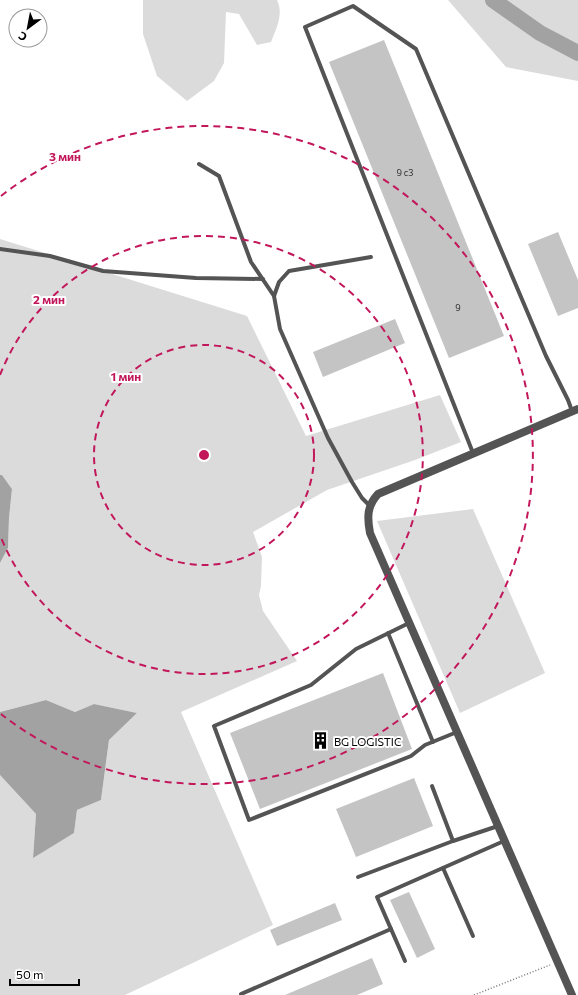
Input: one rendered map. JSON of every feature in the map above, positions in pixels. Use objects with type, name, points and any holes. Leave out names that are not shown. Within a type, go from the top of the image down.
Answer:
[{"type":"street","points":[[572,995],[370,533],[368,520],[370,506],[378,494],[575,410]]},
{"type":"lane","points":[[473,453],[305,27],[353,6],[416,49],[546,356],[568,400],[575,410]]},
{"type":"lane","points":[[199,164],[219,176],[251,262],[274,296],[280,329],[328,438],[352,482],[362,498],[370,506]]},
{"type":"lane","points":[[0,249],[50,256],[103,270],[196,278],[263,279]]},
{"type":"lane","points":[[274,296],[279,282],[289,271],[371,257]]},
{"type":"lane","points":[[409,623],[356,649],[311,685],[214,726],[249,820],[411,756],[425,745],[457,732]]},
{"type":"lane","points":[[388,633],[433,742]]},
{"type":"lane","points":[[432,786],[454,841]]},
{"type":"lane","points":[[358,877],[498,826]]},
{"type":"lane","points":[[405,961],[377,897],[504,841]]},
{"type":"lane","points":[[443,868],[473,936]]},
{"type":"lane","points":[[241,994],[391,929]]},
{"type":"path","points":[[474,995],[557,962]]},
{"type":"shaded area","points":[[143,0],[277,0],[280,11],[277,27],[271,42],[257,45],[239,14],[226,12],[224,63],[214,81],[187,101],[157,76],[143,34]]},
{"type":"shaded area","points":[[448,0],[578,0],[578,81],[506,67]]},
{"type":"shaded area","points":[[0,239],[247,316],[306,436],[440,395],[461,442],[415,460],[327,490],[253,532],[262,557],[261,586],[259,595],[263,611],[297,661],[181,712],[273,925],[125,995],[0,995],[0,775],[36,814],[33,857],[74,833],[77,810],[101,800],[109,740],[137,713],[94,704],[75,712],[46,700],[0,712],[0,563],[8,548],[12,489],[2,475],[0,475]]},
{"type":"shaded area","points":[[0,475],[2,475],[12,489],[8,548],[0,563]]},
{"type":"shaded area","points":[[473,509],[545,673],[460,713],[377,521]]},
{"type":"shaded area","points":[[46,700],[75,712],[94,704],[137,713],[109,740],[101,800],[77,810],[74,833],[33,858],[36,814],[0,775],[0,712]]},
{"type":"building","points":[[384,40],[504,336],[449,358],[329,62]]},
{"type":"building","points":[[558,232],[578,280],[578,308],[558,316],[528,244]]},
{"type":"building","points":[[395,319],[405,343],[323,377],[313,352]]},
{"type":"building","name":"BG LOGISTIC","points":[[383,673],[412,749],[260,809],[230,733]]},
{"type":"building","points":[[414,778],[433,826],[356,857],[336,809]]},
{"type":"building","points":[[409,892],[435,949],[417,958],[390,900]]},
{"type":"building","points":[[335,903],[342,920],[277,946],[270,930]]},
{"type":"building","points":[[372,958],[383,984],[357,995],[285,995]]},
{"type":"waterway","points":[[493,0],[540,33],[578,53]]},
{"type":"place","name":"BG LOGISTIC","points":[[321,741]]}]
